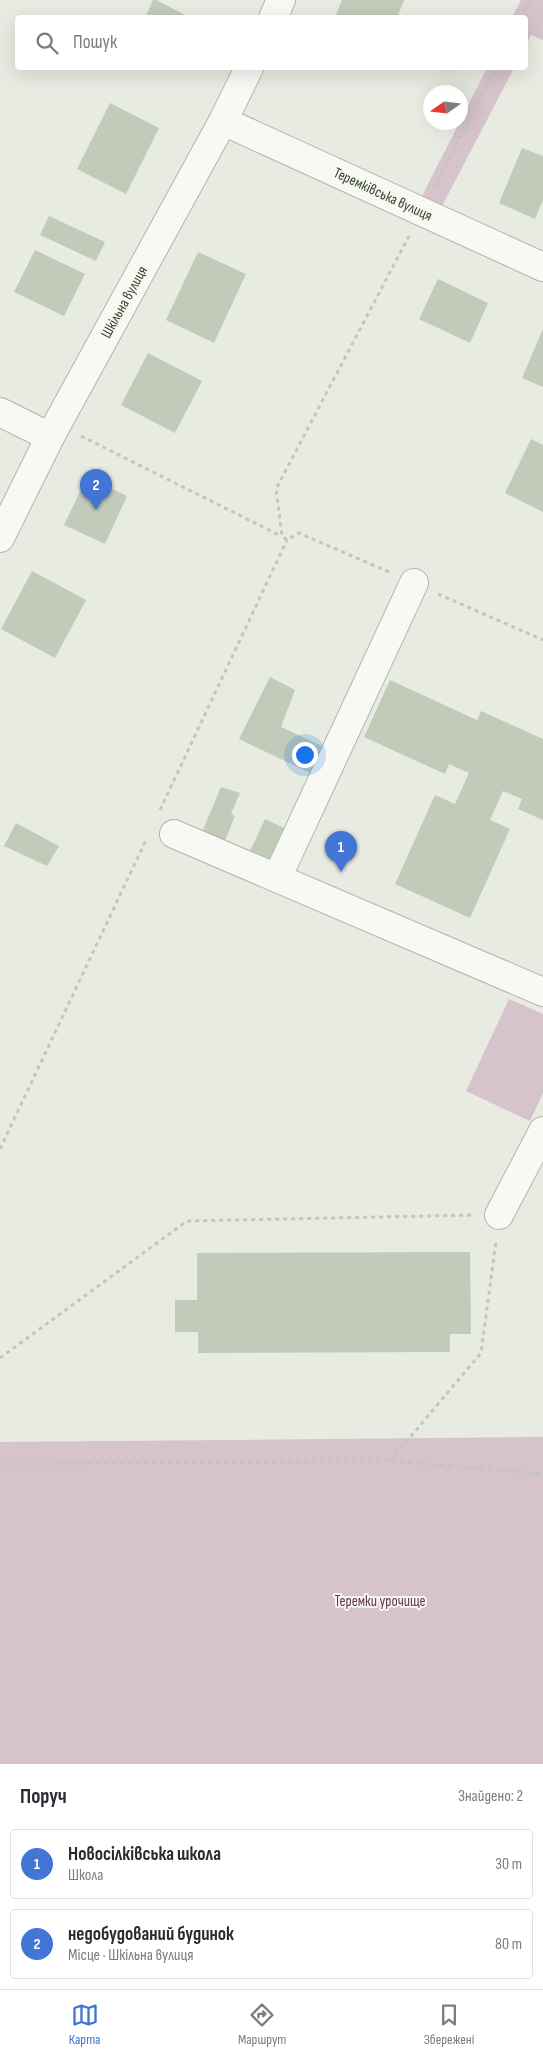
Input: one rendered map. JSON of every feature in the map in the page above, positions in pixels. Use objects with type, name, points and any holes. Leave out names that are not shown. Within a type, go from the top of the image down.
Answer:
[{"type":"street","points":[[274,15],[281,0]]},
{"type":"street","name":"Шкільна вулиця","points":[[0,538],[50,436],[223,121],[248,70]]},
{"type":"street","name":"Теремківська вулиця","points":[[223,121],[543,267]]},
{"type":"street","points":[[0,412],[50,436]]},
{"type":"street","points":[[277,878],[414,583]]},
{"type":"street","points":[[160,828],[543,992]]},
{"type":"street","points":[[499,1215],[543,1131]]},
{"type":"path","points":[[523,15],[530,0]]},
{"type":"path","points":[[282,536],[276,488],[495,70]]},
{"type":"path","points":[[50,436],[78,435],[287,540]]},
{"type":"path","points":[[0,1149],[160,828],[287,540],[299,533],[543,640]]},
{"type":"path","points":[[0,1358],[187,1220],[499,1215],[481,1353],[390,1462]]},
{"type":"path","points":[[0,1464],[390,1462],[543,1474]]},
{"type":"green space","points":[[521,0],[543,0],[543,40],[531,35],[528,41],[528,15],[513,15]]},
{"type":"green space","points":[[486,70],[513,70],[440,210],[421,198],[456,130],[468,130],[468,105]]},
{"type":"green space","points":[[509,999],[543,1014],[543,1093],[530,1121],[466,1091]]},
{"type":"green space","name":"Теремки урочище","points":[[543,1437],[543,1764],[0,1764],[0,1442]]},
{"type":"building","points":[[153,0],[156,0],[185,15],[146,15]]},
{"type":"building","points":[[342,0],[404,0],[398,15],[336,15]]},
{"type":"building","points":[[110,103],[159,128],[126,194],[77,169]]},
{"type":"building","points":[[522,148],[543,156],[543,200],[535,219],[499,203]]},
{"type":"building","points":[[49,216],[105,242],[96,261],[40,235]]},
{"type":"building","points":[[35,250],[85,274],[64,316],[14,292]]},
{"type":"building","points":[[198,252],[246,274],[214,343],[166,320]]},
{"type":"building","points":[[438,279],[488,303],[470,343],[419,319]]},
{"type":"building","points":[[543,329],[543,387],[522,378]]},
{"type":"building","points":[[148,353],[202,381],[175,433],[121,405]]},
{"type":"building","points":[[531,439],[543,445],[543,512],[505,493]]},
{"type":"building","points":[[87,477],[127,496],[105,544],[64,525]]},
{"type":"building","points":[[32,571],[86,600],[55,658],[1,629]]},
{"type":"building","points":[[270,677],[295,690],[281,727],[322,746],[310,773],[239,739]]},
{"type":"building","points":[[390,680],[477,720],[481,711],[543,739],[543,820],[518,809],[522,799],[503,791],[490,820],[510,829],[470,918],[395,884],[435,795],[455,804],[469,773],[449,764],[445,774],[364,737]]},
{"type":"building","points":[[221,787],[240,793],[231,814],[235,816],[225,841],[202,832]]},
{"type":"building","points":[[265,819],[284,828],[268,861],[249,853]]},
{"type":"building","points":[[16,823],[59,846],[47,866],[4,846]]},
{"type":"building","points":[[470,1252],[471,1334],[450,1334],[450,1352],[198,1353],[198,1332],[175,1332],[175,1300],[197,1300],[197,1253]]},
{"type":"place","name":"недобудований будинок","points":[[96,510]]},
{"type":"place","name":"Новосілківська школа","points":[[341,872]]}]
